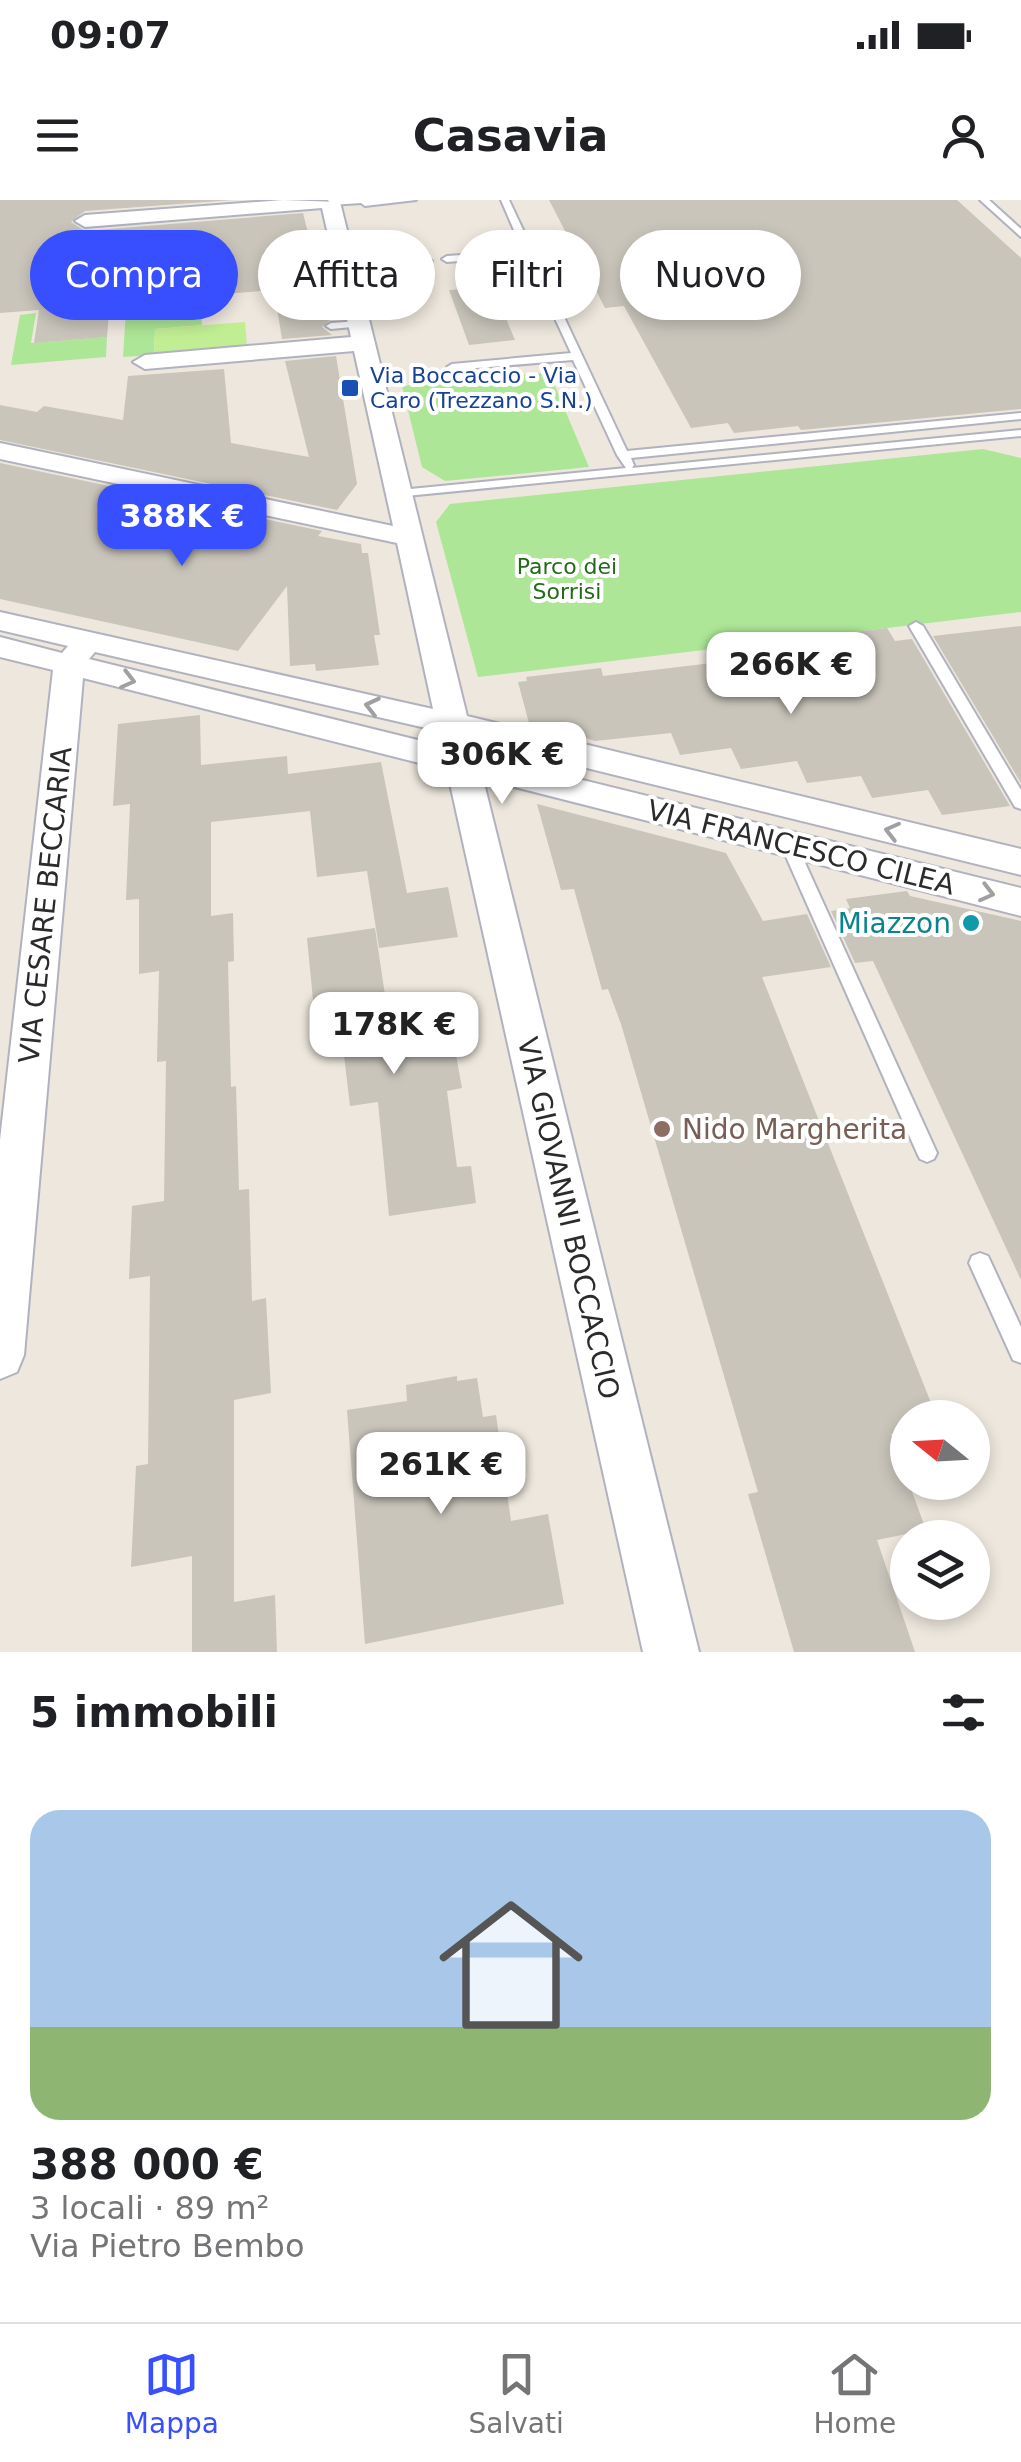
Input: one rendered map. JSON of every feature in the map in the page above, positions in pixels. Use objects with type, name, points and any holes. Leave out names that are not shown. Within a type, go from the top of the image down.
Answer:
[{"type":"street","points":[[85,221],[330,201]]},
{"type":"street","name":"VIA GIOVANNI BOCCACCIO","points":[[330,201],[337,230]]},
{"type":"street","name":"VIA GIOVANNI BOCCACCIO","points":[[359,320],[671,1652]]},
{"type":"street","points":[[144,362],[362,334]]},
{"type":"street","points":[[0,451],[410,538]]},
{"type":"street","name":"VIA FRANCESCO CILEA","points":[[0,620],[78,653],[463,765],[1021,902]]},
{"type":"street","name":"VIA FRANCESCO CILEA","points":[[0,647],[78,653],[454,724],[1021,862]]},
{"type":"street","name":"VIA CESARE BECCARIA","points":[[0,1355],[78,653]]},
{"type":"lane","points":[[330,201],[364,200],[365,204],[412,200]]},
{"type":"lane","points":[[505,200],[519,230]]},
{"type":"lane","points":[[984,200],[1021,234]]},
{"type":"lane","points":[[447,259],[455,258]]},
{"type":"lane","points":[[561,320],[631,472]]},
{"type":"lane","points":[[331,326],[362,334]]},
{"type":"lane","points":[[452,367],[578,356]]},
{"type":"lane","points":[[623,454],[1021,416]]},
{"type":"lane","points":[[400,494],[1021,433]]},
{"type":"lane","points":[[916,626],[1021,803]]},
{"type":"lane","points":[[788,843],[927,1153]]},
{"type":"lane","points":[[980,1263],[1021,1352]]},
{"type":"green space","points":[[30,314],[30,320],[35,320],[31,343],[107,337],[106,357],[11,365],[20,315]]},
{"type":"green space","points":[[125,320],[202,320],[202,325],[155,329],[154,355],[123,357]]},
{"type":"green space","points":[[245,322],[247,347],[154,355],[155,329]]},
{"type":"green space","points":[[549,372],[589,467],[445,481],[422,467],[402,386]]},
{"type":"green space","name":"Parco dei Sorrisi","points":[[983,449],[1021,458],[1021,612],[478,677],[436,522],[450,504]]},
{"type":"building","points":[[0,200],[233,200],[85,211],[71,222],[83,230],[30,230],[30,311],[0,313]]},
{"type":"building","points":[[549,200],[957,200],[1021,258],[1021,409],[801,430],[798,426],[734,433],[728,423],[691,428],[632,320],[801,320],[801,230],[620,230],[620,306],[605,308],[600,298],[600,230],[565,230]]},
{"type":"building","points":[[303,213],[307,230],[258,230],[258,291],[238,293],[238,230],[97,230]]},
{"type":"building","points":[[37,320],[108,320],[107,337],[34,343]]},
{"type":"building","points":[[279,320],[330,320],[322,327],[332,335],[282,339]]},
{"type":"building","points":[[460,320],[507,320],[515,340],[469,345]]},
{"type":"building","points":[[336,356],[357,484],[337,510],[0,440],[0,405],[37,412],[44,406],[123,420],[128,376],[224,369],[231,443],[309,457],[285,361]]},
{"type":"building","points":[[0,463],[322,531],[318,536],[361,544],[362,553],[368,553],[380,635],[374,635],[379,665],[316,671],[315,664],[290,666],[287,586],[238,651],[0,599]]},
{"type":"building","points":[[1021,626],[1021,783],[933,636]]},
{"type":"building","points":[[887,628],[895,641],[912,639],[1010,806],[942,815],[928,790],[872,798],[861,776],[807,783],[797,761],[741,769],[731,748],[680,755],[671,733],[595,741],[565,731],[530,727],[518,682],[527,681],[526,677],[601,668],[603,676],[845,647],[837,634]]},
{"type":"building","points":[[200,715],[201,765],[287,756],[288,774],[381,762],[407,893],[448,887],[458,937],[379,948],[367,871],[317,877],[310,811],[211,822],[211,916],[233,913],[234,961],[228,962],[231,1087],[236,1086],[239,1190],[249,1189],[252,1301],[266,1298],[271,1393],[234,1400],[234,1602],[275,1595],[277,1652],[192,1652],[192,1556],[131,1567],[136,1466],[148,1464],[150,1276],[129,1279],[132,1206],[164,1201],[166,1061],[157,1062],[159,971],[139,974],[139,899],[126,900],[130,804],[113,806],[118,724]]},
{"type":"building","points":[[537,804],[726,853],[763,921],[807,914],[831,967],[762,977],[930,1400],[890,1400],[890,1500],[915,1500],[922,1520],[890,1520],[890,1537],[877,1540],[890,1578],[890,1620],[904,1620],[915,1652],[794,1652],[748,1494],[758,1492],[621,1024],[608,989],[602,990],[574,889],[561,890]]},
{"type":"building","points":[[907,891],[910,896],[1021,921],[1021,1280],[873,961],[855,963],[831,911],[850,908],[846,899]]},
{"type":"building","points":[[375,928],[392,1042],[452,1033],[462,1088],[447,1091],[457,1167],[471,1166],[476,1203],[389,1216],[378,1102],[350,1106],[337,996],[313,1000],[307,938]]},
{"type":"building","points":[[457,1376],[457,1381],[477,1378],[483,1417],[496,1415],[511,1521],[548,1514],[564,1604],[365,1644],[347,1410],[407,1401],[406,1385]]},
{"type":"place","name":"Via Boccaccio - Via Caro (Trezzano S.N.)","points":[[350,388]]},
{"type":"place","name":"Miazzon","points":[[971,923]]},
{"type":"place","name":"Nido Margherita","points":[[662,1129]]}]
